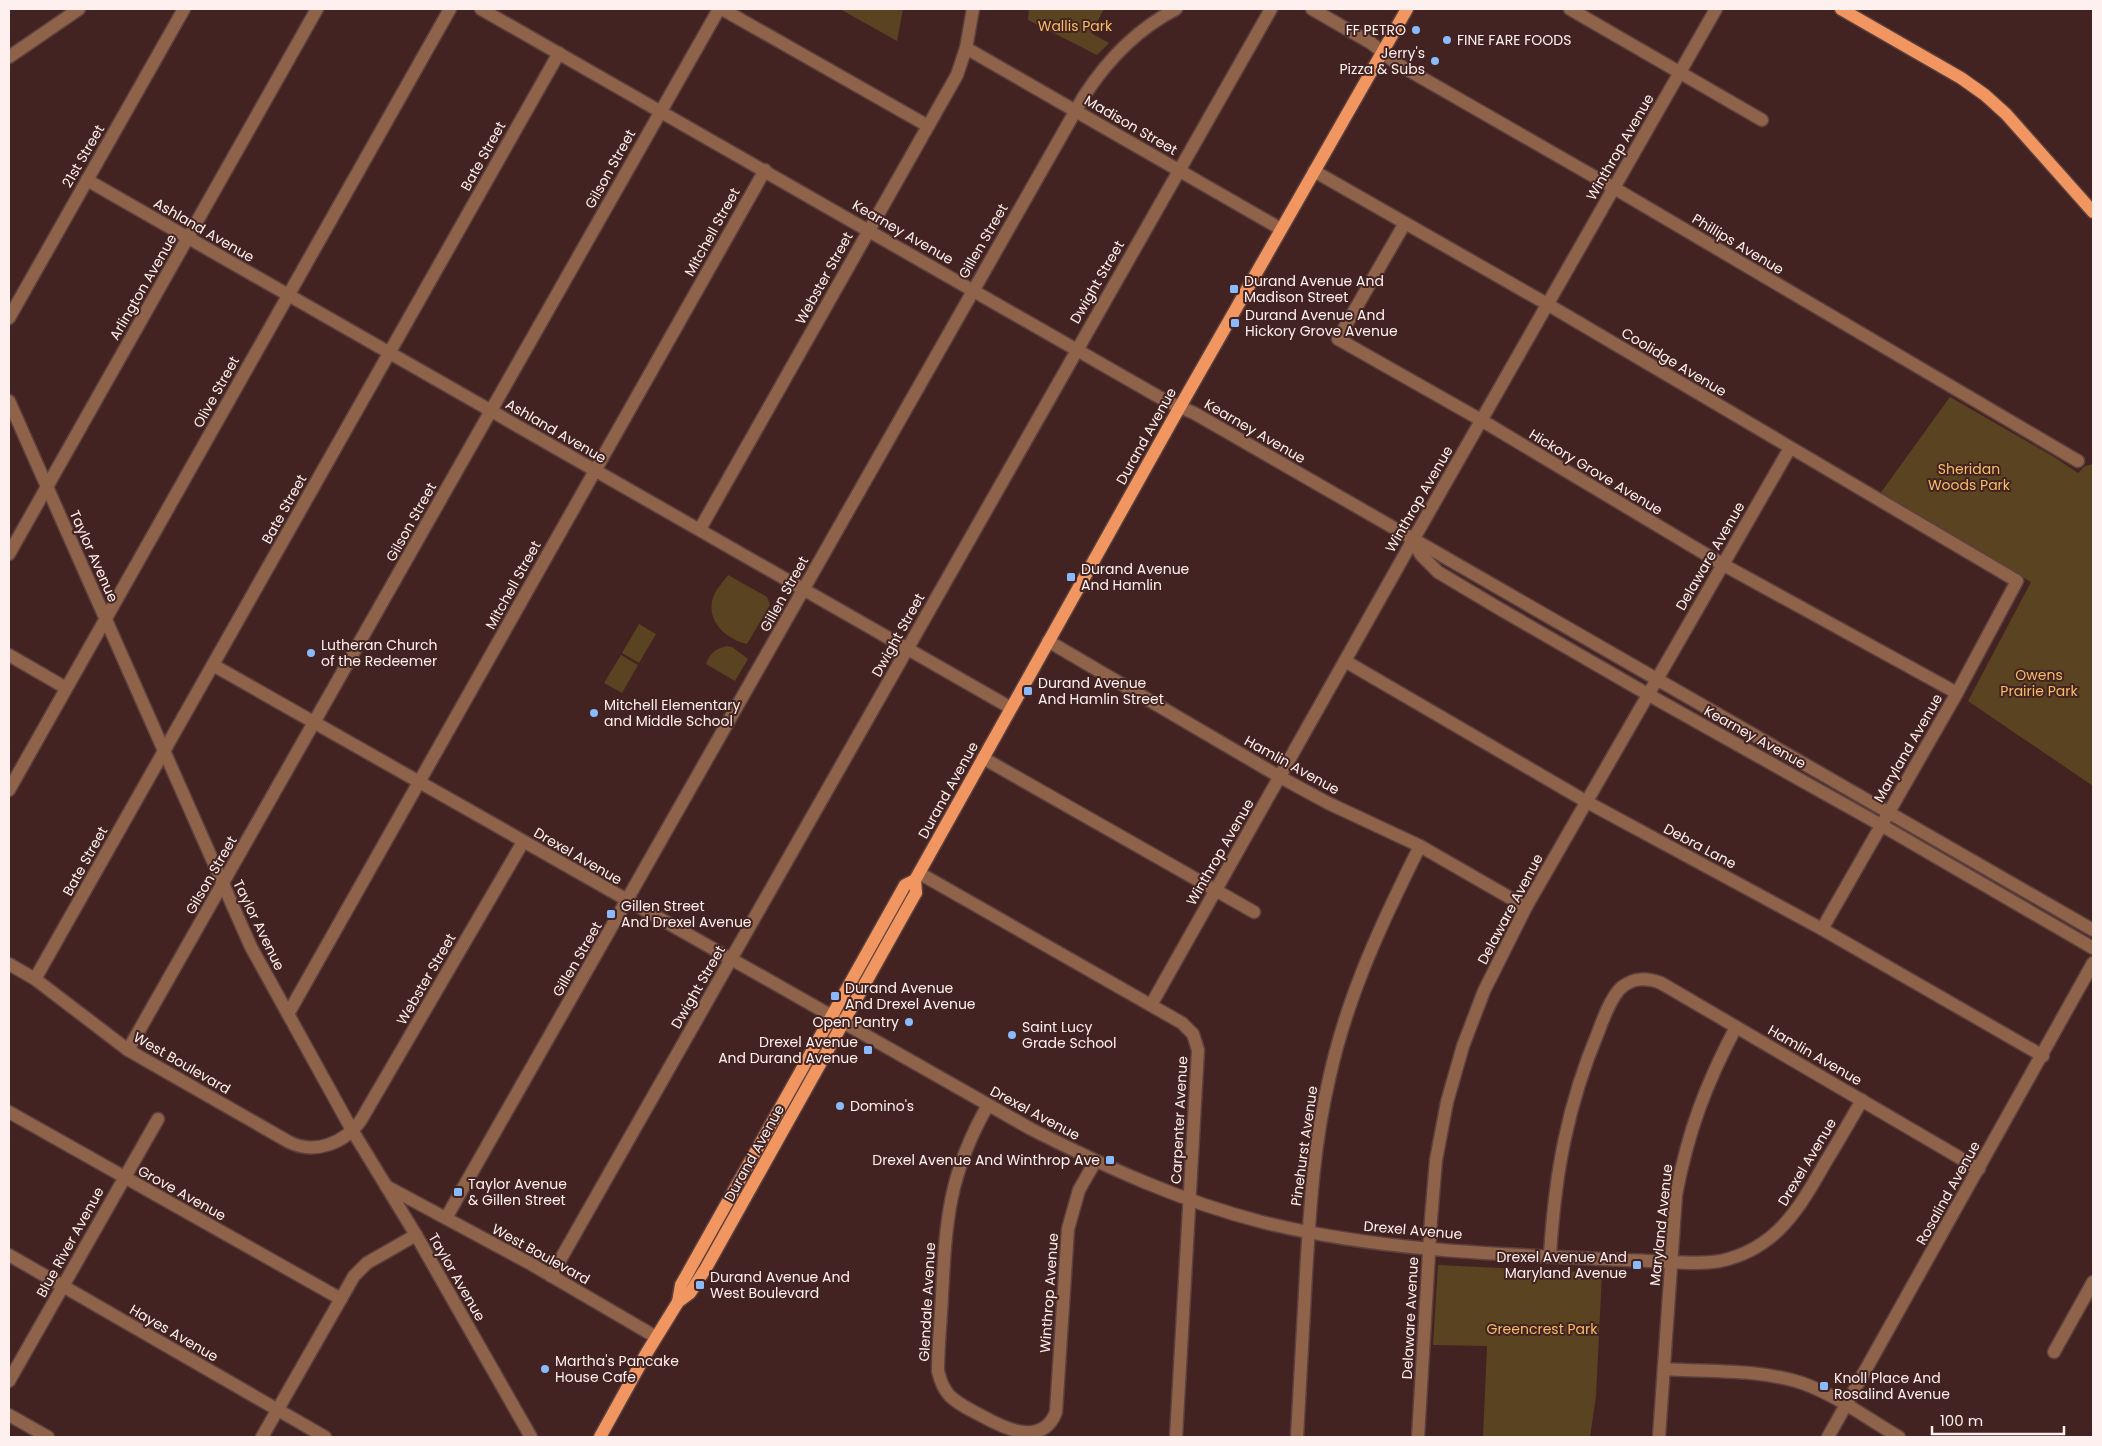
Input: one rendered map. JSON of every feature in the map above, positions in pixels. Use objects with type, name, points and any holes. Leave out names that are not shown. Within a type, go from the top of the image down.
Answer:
[{"type":"main road","name":"Durand Avenue","points":[[678,1302],[690,1293],[706,1268],[916,893],[917,877],[1048,641],[1407,9]]},
{"type":"main road","points":[[1841,9],[1960,78],[1985,95],[2006,114],[2093,212]]},
{"type":"main road","name":"Durand Avenue","points":[[604,1436],[656,1338],[678,1302],[681,1285],[831,1017],[905,885],[917,877]]},
{"type":"street","points":[[9,57],[79,9]]},
{"type":"street","name":"21st Street","points":[[9,318],[184,9]]},
{"type":"street","name":"Arlington Avenue","points":[[9,554],[317,9]]},
{"type":"street","name":"Olive Street","points":[[9,790],[450,9]]},
{"type":"street","name":"Kearney Avenue","points":[[481,9],[1194,413],[2093,930]]},
{"type":"street","points":[[720,9],[928,126]]},
{"type":"street","name":"Gilson Street","points":[[128,1050],[660,111],[720,9]]},
{"type":"street","name":"Webster Street","points":[[700,529],[958,75],[966,48],[973,9]]},
{"type":"street","name":"Gillen Street","points":[[446,1218],[973,289],[1095,79],[1119,51],[1151,24],[1176,9]]},
{"type":"street","name":"Dwight Street","points":[[551,1276],[1271,9]]},
{"type":"street","name":"Phillips Avenue","points":[[1312,9],[1371,43],[1396,64],[1614,188],[2078,461]]},
{"type":"street","points":[[1570,9],[1762,120]]},
{"type":"street","name":"Winthrop Avenue","points":[[1151,1005],[1344,661],[1716,9]]},
{"type":"street","name":"Madison Street","points":[[966,48],[1281,230]]},
{"type":"street","name":"Bate Street","points":[[35,979],[559,53]]},
{"type":"street","name":"Mitchell Street","points":[[288,1014],[765,170]]},
{"type":"street","name":"Coolidge Avenue","points":[[1314,171],[1547,304],[2017,581]]},
{"type":"street","name":"Ashland Avenue","points":[[87,180],[1011,708]]},
{"type":"street","name":"Hickory Grove Avenue","points":[[1405,223],[1338,339],[1481,420],[1722,564],[1956,693]]},
{"type":"street","name":"Taylor Avenue","points":[[9,401],[250,947],[352,1130],[416,1235],[531,1437]]},
{"type":"street","name":"Delaware Avenue","points":[[1418,1437],[1436,1160],[1447,1102],[1461,1054],[1484,991],[1526,907],[1790,448]]},
{"type":"street","name":"Kearney Avenue","points":[[1413,540],[1421,555],[1438,572],[1649,695],[1881,825],[2093,948]]},
{"type":"street","name":"Maryland Avenue","points":[[1822,929],[1956,693],[2017,581]]},
{"type":"street","name":"Hamlin Avenue","points":[[1048,641],[1280,777],[1328,803],[1420,846],[1526,907]]},
{"type":"street","points":[[9,655],[66,688]]},
{"type":"street","name":"Debra Lane","points":[[1344,661],[1587,802],[1822,929],[2043,1056]]},
{"type":"street","name":"Drexel Avenue","points":[[213,665],[843,1024],[1095,1162],[1190,1200],[1261,1222],[1342,1238],[1429,1248],[1670,1262],[1709,1262],[1731,1258],[1752,1250],[1774,1235],[1789,1221],[1802,1204],[1862,1100]]},
{"type":"street","points":[[984,758],[1254,912]]},
{"type":"street","name":"Webster Street","points":[[352,1130],[361,1120],[523,842]]},
{"type":"street","name":"Pinehurst Avenue","points":[[1297,1437],[1309,1232],[1317,1143],[1330,1075],[1348,1008],[1373,943],[1420,846]]},
{"type":"street","name":"Carpenter Avenue","points":[[917,877],[1151,1005],[1188,1028],[1196,1042],[1198,1050],[1176,1437]]},
{"type":"street","name":"Rosalind Avenue","points":[[1828,1437],[2043,1056],[2093,963]]},
{"type":"street","name":"West Boulevard","points":[[9,964],[35,979],[128,1050],[295,1145],[306,1148],[321,1147],[352,1130]]},
{"type":"street","name":"Hamlin Avenue","points":[[1550,1255],[1555,1183],[1564,1135],[1576,1089],[1603,1020],[1620,988],[1640,978],[1661,983],[1979,1169]]},
{"type":"street","name":"Maryland Avenue","points":[[1659,1437],[1676,1195],[1685,1148],[1706,1086],[1736,1027]]},
{"type":"street","name":"Glendale Avenue","points":[[988,1105],[961,1160],[949,1207],[938,1371],[944,1388],[950,1396],[1011,1433],[1032,1437],[1046,1430]]},
{"type":"street","name":"Grove Avenue","points":[[9,1112],[341,1299]]},
{"type":"street","name":"Blue River Avenue","points":[[9,1381],[158,1119]]},
{"type":"street","name":"Winthrop Avenue","points":[[1046,1430],[1054,1420],[1056,1412],[1068,1229],[1079,1190],[1095,1162]]},
{"type":"street","name":"West Boulevard","points":[[384,1185],[551,1276],[656,1338]]},
{"type":"street","points":[[262,1437],[360,1269],[376,1257],[416,1235]]},
{"type":"street","name":"Hayes Avenue","points":[[9,1254],[325,1437]]},
{"type":"street","points":[[2054,1352],[2093,1282]]},
{"type":"street","points":[[1664,1369],[1775,1376],[1803,1383],[1846,1405],[1899,1437]]},
{"type":"street","points":[[9,1415],[48,1437]]},
{"type":"green space","points":[[840,9],[903,9],[897,41]]},
{"type":"green space","name":"Wallis Park","points":[[1029,9],[1104,9],[1091,33],[1109,43],[1097,55],[1028,20]]},
{"type":"green space","points":[[1950,397],[2054,457],[2078,473],[2085,466],[2093,464],[2093,786],[1968,701],[2031,582],[1879,495]]},
{"type":"green space","points":[[728,575],[767,597],[770,605],[747,644],[724,633],[714,620],[712,604],[714,595]]},
{"type":"green space","points":[[639,624],[656,634],[639,663],[622,653]]},
{"type":"green space","points":[[727,646],[732,647],[748,659],[735,681],[706,664],[714,652]]},
{"type":"green space","points":[[621,655],[638,665],[622,693],[604,683]]},
{"type":"green space","name":"Greencrest Park","points":[[1438,1265],[1602,1273],[1596,1396],[1590,1437],[1483,1437],[1487,1346],[1433,1345]]},
{"type":"place","name":"FF PETRO","points":[[1416,30]]},
{"type":"place","name":"FINE FARE FOODS","points":[[1447,40]]},
{"type":"place","name":"Jerry's Pizza & Subs","points":[[1435,61]]},
{"type":"place","name":"Durand Avenue And Madison Street","points":[[1234,289]]},
{"type":"place","name":"Durand Avenue And Hickory Grove Avenue","points":[[1235,323]]},
{"type":"place","name":"Durand Avenue And Hamlin","points":[[1071,577]]},
{"type":"place","name":"Lutheran Church of the Redeemer","points":[[311,653]]},
{"type":"place","name":"Durand Avenue And Hamlin Street","points":[[1028,691]]},
{"type":"place","name":"Mitchell Elementary and Middle School","points":[[594,713]]},
{"type":"place","name":"Gillen Street And Drexel Avenue","points":[[611,914]]},
{"type":"place","name":"Durand Avenue And Drexel Avenue","points":[[835,996]]},
{"type":"place","name":"Open Pantry","points":[[909,1022]]},
{"type":"place","name":"Saint Lucy Grade School","points":[[1012,1035]]},
{"type":"place","name":"Drexel Avenue And Durand Avenue","points":[[868,1050]]},
{"type":"place","name":"Domino's","points":[[840,1106]]},
{"type":"place","name":"Drexel Avenue And Winthrop Ave","points":[[1110,1160]]},
{"type":"place","name":"Taylor Avenue & Gillen Street","points":[[458,1192]]},
{"type":"place","name":"Drexel Avenue And Maryland Avenue","points":[[1637,1265]]},
{"type":"place","name":"Durand Avenue And West Boulevard","points":[[700,1285]]},
{"type":"place","name":"Martha's Pancake House Cafe","points":[[545,1369]]},
{"type":"place","name":"Knoll Place And Rosalind Avenue","points":[[1824,1386]]},
{"type":"park label","name":"Sheridan Woods Park","points":[[1969,478]]},
{"type":"park label","name":"Owens Prairie Park","points":[[2039,684]]}]
